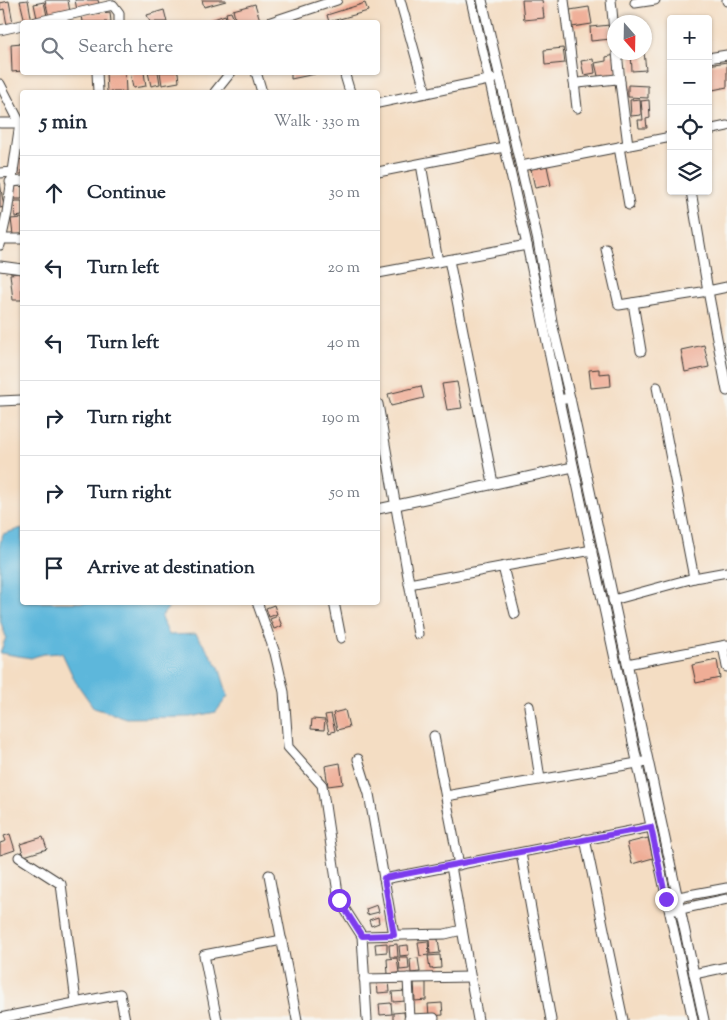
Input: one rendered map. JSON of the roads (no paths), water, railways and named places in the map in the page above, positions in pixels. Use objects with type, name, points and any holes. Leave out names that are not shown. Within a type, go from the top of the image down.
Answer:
[{"type":"street","points":[[277,20],[337,0]]},
{"type":"street","points":[[400,0],[426,93]]},
{"type":"street","points":[[471,0],[527,245],[548,328],[570,398],[704,1020]]},
{"type":"street","points":[[482,0],[538,242],[559,400],[668,912],[693,1020]]},
{"type":"street","points":[[564,0],[577,108]]},
{"type":"street","points":[[611,0],[612,15]]},
{"type":"street","points":[[635,3],[655,0]]},
{"type":"street","points":[[45,20],[113,5],[119,13],[119,20]]},
{"type":"street","points":[[0,30],[20,25]]},
{"type":"street","points":[[712,57],[727,55]]},
{"type":"street","points":[[618,60],[629,205]]},
{"type":"street","points":[[97,75],[98,90]]},
{"type":"street","points":[[217,90],[229,75]]},
{"type":"street","points":[[257,75],[261,90]]},
{"type":"street","points":[[345,75],[349,90]]},
{"type":"street","points":[[380,103],[500,78]]},
{"type":"street","points":[[574,82],[617,79],[620,82]]},
{"type":"street","points":[[0,84],[20,121]]},
{"type":"street","points":[[0,123],[20,123]]},
{"type":"street","points":[[712,129],[727,126]]},
{"type":"street","points":[[20,129],[1,242],[20,239]]},
{"type":"street","points":[[521,166],[667,138]]},
{"type":"street","points":[[380,172],[504,147]]},
{"type":"street","points":[[421,164],[438,262]]},
{"type":"street","points":[[0,173],[13,172]]},
{"type":"street","points":[[10,182],[20,181]]},
{"type":"street","points":[[692,195],[727,391]]},
{"type":"street","points":[[380,274],[527,245]]},
{"type":"street","points":[[606,249],[620,305],[727,288]]},
{"type":"street","points":[[449,260],[493,483]]},
{"type":"street","points":[[0,266],[20,269]]},
{"type":"street","points":[[633,302],[641,351]]},
{"type":"street","points":[[657,387],[694,578]]},
{"type":"street","points":[[559,400],[570,398]]},
{"type":"street","points":[[0,401],[20,400]]},
{"type":"street","points":[[380,415],[418,634]]},
{"type":"street","points":[[380,509],[573,466]]},
{"type":"street","points":[[409,584],[592,550]]},
{"type":"street","points":[[503,567],[515,614]]},
{"type":"street","points":[[614,600],[694,578],[727,572]]},
{"type":"street","points":[[258,605],[275,653],[284,692],[288,746],[322,785],[339,900],[362,936],[367,1020]]},
{"type":"street","points":[[335,605],[341,638]]},
{"type":"street","points":[[627,664],[725,646],[727,667]]},
{"type":"street","points":[[529,706],[540,779]]},
{"type":"street","points":[[434,736],[446,796],[462,930],[478,1020]]},
{"type":"street","points":[[358,759],[369,794],[394,935]]},
{"type":"street","points":[[446,796],[648,761]]},
{"type":"street","points":[[384,878],[455,866],[651,827]]},
{"type":"street","points":[[585,839],[622,1020]]},
{"type":"street","points":[[521,853],[551,1020]]},
{"type":"street","points":[[19,857],[61,884],[76,1002]]},
{"type":"street","points":[[269,875],[297,1020]]},
{"type":"street","points":[[666,899],[727,888]]},
{"type":"street","points":[[668,912],[727,899]]},
{"type":"street","points":[[362,936],[445,934],[462,930]]},
{"type":"street","points":[[217,1020],[204,955],[282,940]]},
{"type":"street","points":[[694,974],[727,967]]},
{"type":"street","points":[[364,979],[470,977]]},
{"type":"street","points":[[408,978],[410,1020],[434,1018]]},
{"type":"street","points":[[0,1018],[23,1017],[76,1002],[120,994],[125,1020]]},
{"type":"water","points":[[20,529],[20,605],[170,605],[161,617],[169,635],[196,634],[219,667],[228,696],[216,712],[190,717],[126,718],[94,708],[75,681],[62,653],[43,654],[31,658],[0,653],[6,637],[0,620],[0,544],[3,534]]}]
